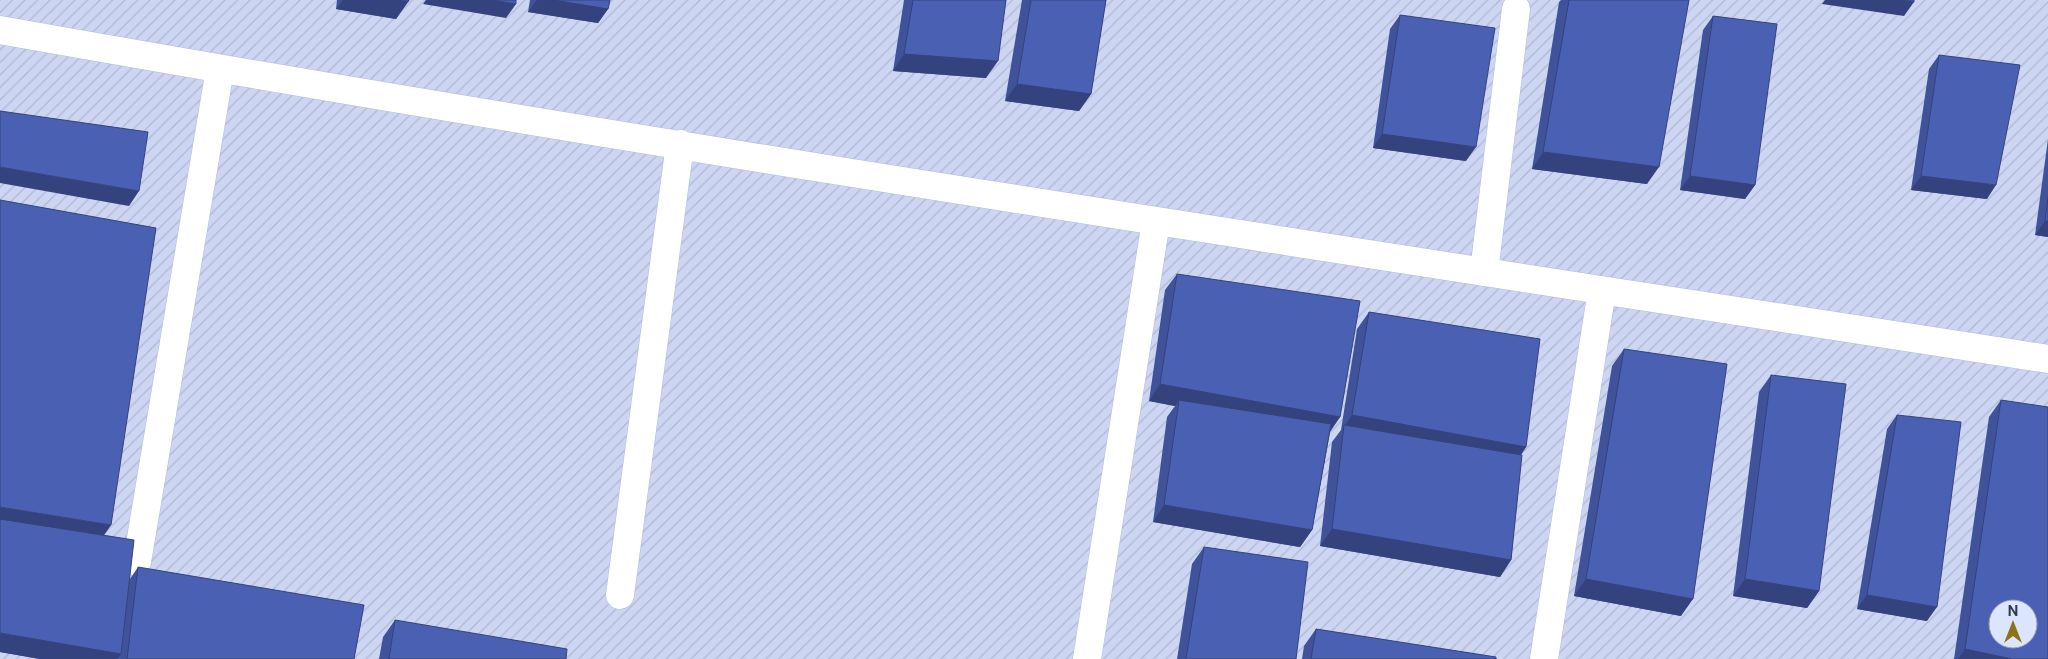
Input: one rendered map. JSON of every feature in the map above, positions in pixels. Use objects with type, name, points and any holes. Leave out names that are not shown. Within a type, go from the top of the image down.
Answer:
[{"type":"street","points":[[1484,272],[1516,8]]},
{"type":"street","points":[[0,30],[220,69],[1156,221],[2048,359]]},
{"type":"street","points":[[137,562],[220,69]]},
{"type":"street","points":[[620,595],[680,144]]},
{"type":"street","points":[[1088,659],[1156,221]]},
{"type":"street","points":[[1544,659],[1602,290]]},
{"type":"shaded area","points":[[0,0],[2048,0],[2048,659],[0,659]]},
{"type":"building","points":[[493,0],[516,0],[516,4]]},
{"type":"building","points":[[553,0],[610,0],[608,9]]},
{"type":"building","points":[[913,0],[1006,0],[998,61],[904,54]]},
{"type":"building","points":[[1031,0],[1106,0],[1091,94],[1017,84]]},
{"type":"building","points":[[1569,0],[1689,0],[1659,167],[1543,152]]},
{"type":"building","points":[[1400,15],[1495,28],[1476,147],[1382,134]]},
{"type":"building","points":[[1713,16],[1777,24],[1755,185],[1690,176]]},
{"type":"building","points":[[1939,55],[2020,65],[1996,185],[1921,176]]},
{"type":"building","points":[[0,111],[148,132],[139,191],[0,167]]},
{"type":"building","points":[[2048,197],[2048,221],[2045,221]]},
{"type":"building","points":[[0,200],[156,228],[111,525],[0,507]]},
{"type":"building","points":[[1177,274],[1360,301],[1340,417],[1160,384]]},
{"type":"building","points":[[1369,312],[1540,339],[1526,447],[1352,415]]},
{"type":"building","points":[[1624,349],[1727,364],[1693,599],[1586,579]]},
{"type":"building","points":[[1771,375],[1846,384],[1819,591],[1745,579]]},
{"type":"building","points":[[1179,400],[1331,424],[1312,530],[1164,505]]},
{"type":"building","points":[[2001,400],[2048,407],[2048,659],[2012,659],[1965,649]]},
{"type":"building","points":[[1897,415],[1961,422],[1937,607],[1867,595]]},
{"type":"building","points":[[1344,425],[1522,455],[1511,560],[1332,529]]},
{"type":"building","points":[[0,519],[134,540],[121,654],[0,633]]},
{"type":"building","points":[[1204,547],[1308,562],[1296,659],[1186,659]]},
{"type":"building","points":[[138,567],[364,605],[354,659],[127,659]]},
{"type":"building","points":[[395,620],[567,649],[566,659],[389,659]]},
{"type":"building","points":[[1316,629],[1496,657],[1496,659],[1311,659]]}]
